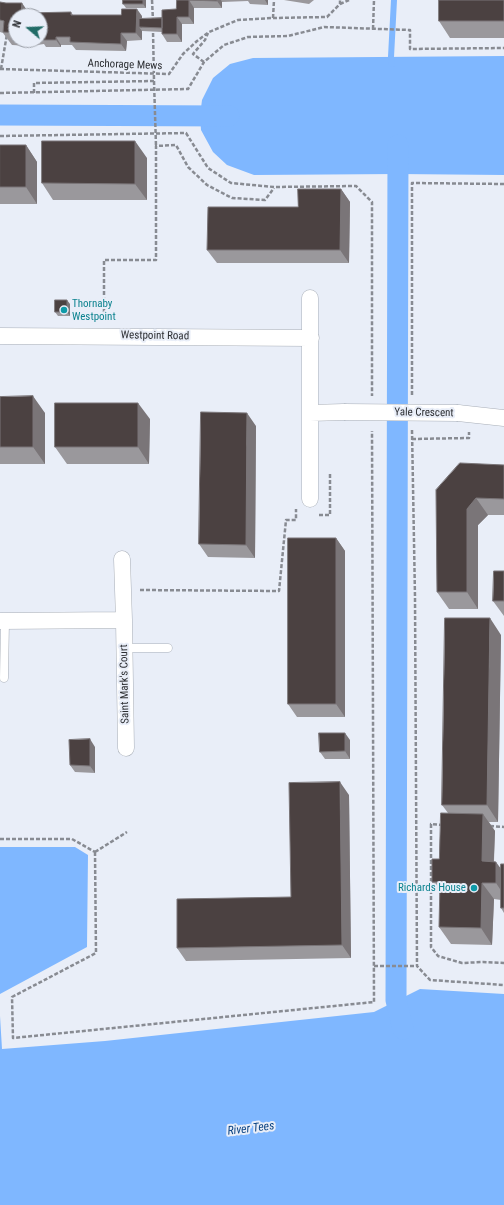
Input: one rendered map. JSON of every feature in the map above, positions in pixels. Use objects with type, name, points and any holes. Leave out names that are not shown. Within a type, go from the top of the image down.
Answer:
[{"type":"street","points":[[310,298],[310,499]]},
{"type":"street","name":"Westpoint Road","points":[[0,336],[311,338]]},
{"type":"street","name":"Yale Crescent","points":[[310,413],[344,412],[458,414],[504,418]]},
{"type":"street","name":"Saint Mark's Court","points":[[122,559],[126,748]]},
{"type":"street","points":[[2,621],[124,620]]},
{"type":"lane","points":[[2,621],[4,678]]},
{"type":"lane","points":[[124,648],[168,648]]},
{"type":"path","points":[[152,0],[153,22]]},
{"type":"path","points":[[273,18],[274,0]]},
{"type":"path","points":[[340,0],[340,4],[349,0]]},
{"type":"path","points":[[373,29],[374,0]]},
{"type":"path","name":"Anchorage Mews","points":[[1,69],[169,74],[183,54],[209,32],[238,20],[273,18],[327,18],[340,4]]},
{"type":"path","points":[[0,93],[188,89],[204,62],[224,45],[248,37],[288,36],[324,27],[410,30],[410,49],[504,48]]},
{"type":"path","points":[[104,336],[104,260],[156,260],[156,146],[153,31]]},
{"type":"path","points":[[204,62],[193,54],[205,40],[209,32]]},
{"type":"path","points":[[1,69],[7,33]]},
{"type":"path","points":[[34,93],[34,83],[154,81]]},
{"type":"path","points":[[0,136],[186,134],[208,168],[231,183],[274,187],[356,186],[372,202],[372,401]]},
{"type":"path","points":[[156,146],[176,145],[188,167],[206,185],[232,198],[264,200],[274,187]]},
{"type":"path","points":[[412,399],[412,184],[504,184]]},
{"type":"path","points":[[412,423],[415,604],[417,966],[430,980],[504,985]]},
{"type":"path","points":[[95,852],[96,953],[12,997],[13,1038],[374,1002],[372,425]]},
{"type":"path","points":[[412,439],[469,438]]},
{"type":"path","points":[[123,589],[279,591],[286,520],[296,520]]},
{"type":"path","points":[[446,825],[431,824],[431,947],[438,956],[462,963],[504,963]]},
{"type":"path","points":[[489,826],[504,826]]},
{"type":"path","points":[[95,852],[128,832]]},
{"type":"path","points":[[0,840],[72,839],[95,852]]},
{"type":"path","points":[[374,966],[417,966]]},
{"type":"water","points":[[504,56],[504,175],[254,175],[227,165],[213,152],[201,130],[200,116],[202,100],[213,78],[230,64],[253,58]]},
{"type":"water","points":[[0,847],[75,847],[88,855],[87,947],[0,994]]},
{"type":"water","name":"River Tees","points":[[420,989],[504,994],[504,1205],[0,1205],[0,1016],[2,1049],[105,1041],[374,1012]]},
{"type":"building","points":[[123,0],[143,0],[143,4],[123,4]]},
{"type":"building","points":[[177,0],[189,0],[189,17],[177,17],[177,34],[162,34],[162,10],[176,9]]},
{"type":"building","points":[[189,0],[217,0],[217,1]]},
{"type":"building","points":[[439,0],[504,0],[504,21],[439,21]]},
{"type":"building","points":[[0,2],[22,3],[22,8],[8,8],[8,32],[3,32],[4,21],[0,20]]},
{"type":"building","points":[[122,9],[137,9],[136,33],[121,33],[121,44],[70,42],[70,37],[56,37],[56,40],[48,40],[48,13],[71,12],[71,15],[121,15]]},
{"type":"building","points":[[162,18],[162,28],[139,27],[139,19]]},
{"type":"building","points":[[42,141],[135,141],[135,184],[42,183]]},
{"type":"building","points":[[0,145],[26,145],[26,187],[0,187]]},
{"type":"building","points":[[298,189],[341,189],[340,250],[207,250],[208,207],[298,207]]},
{"type":"building","points":[[55,300],[67,300],[67,312],[55,312]]},
{"type":"building","points":[[33,396],[33,447],[0,447],[0,397]]},
{"type":"building","points":[[55,403],[138,403],[138,447],[55,447]]},
{"type":"building","points":[[201,412],[247,413],[246,545],[199,544]]},
{"type":"building","points":[[460,463],[504,465],[504,499],[476,498],[467,509],[467,592],[437,592],[436,490]]},
{"type":"building","points":[[288,538],[336,538],[336,704],[288,704]]},
{"type":"building","points":[[494,571],[504,571],[504,601],[493,601]]},
{"type":"building","points":[[445,618],[490,618],[487,805],[442,805]]},
{"type":"building","points":[[319,733],[345,733],[345,751],[320,752]]},
{"type":"building","points":[[90,739],[90,766],[70,765],[69,740]]},
{"type":"building","points":[[340,782],[342,945],[177,948],[177,899],[291,897],[289,783]]},
{"type":"building","name":"Richards House","points":[[441,813],[483,814],[482,861],[496,862],[496,883],[482,883],[481,928],[439,927],[440,882],[432,882],[432,859],[439,859]]},
{"type":"building","points":[[501,864],[504,864],[504,908],[501,908]]},
{"type":"waterway","points":[[392,64],[391,57],[394,0]]},
{"type":"waterway","points":[[0,115],[229,116]]},
{"type":"waterway","points":[[398,145],[396,1000],[403,1029]]},
{"type":"place","name":"Thornaby Westpoint","points":[[64,310]]},
{"type":"place","name":"Richards House","points":[[474,888]]}]
